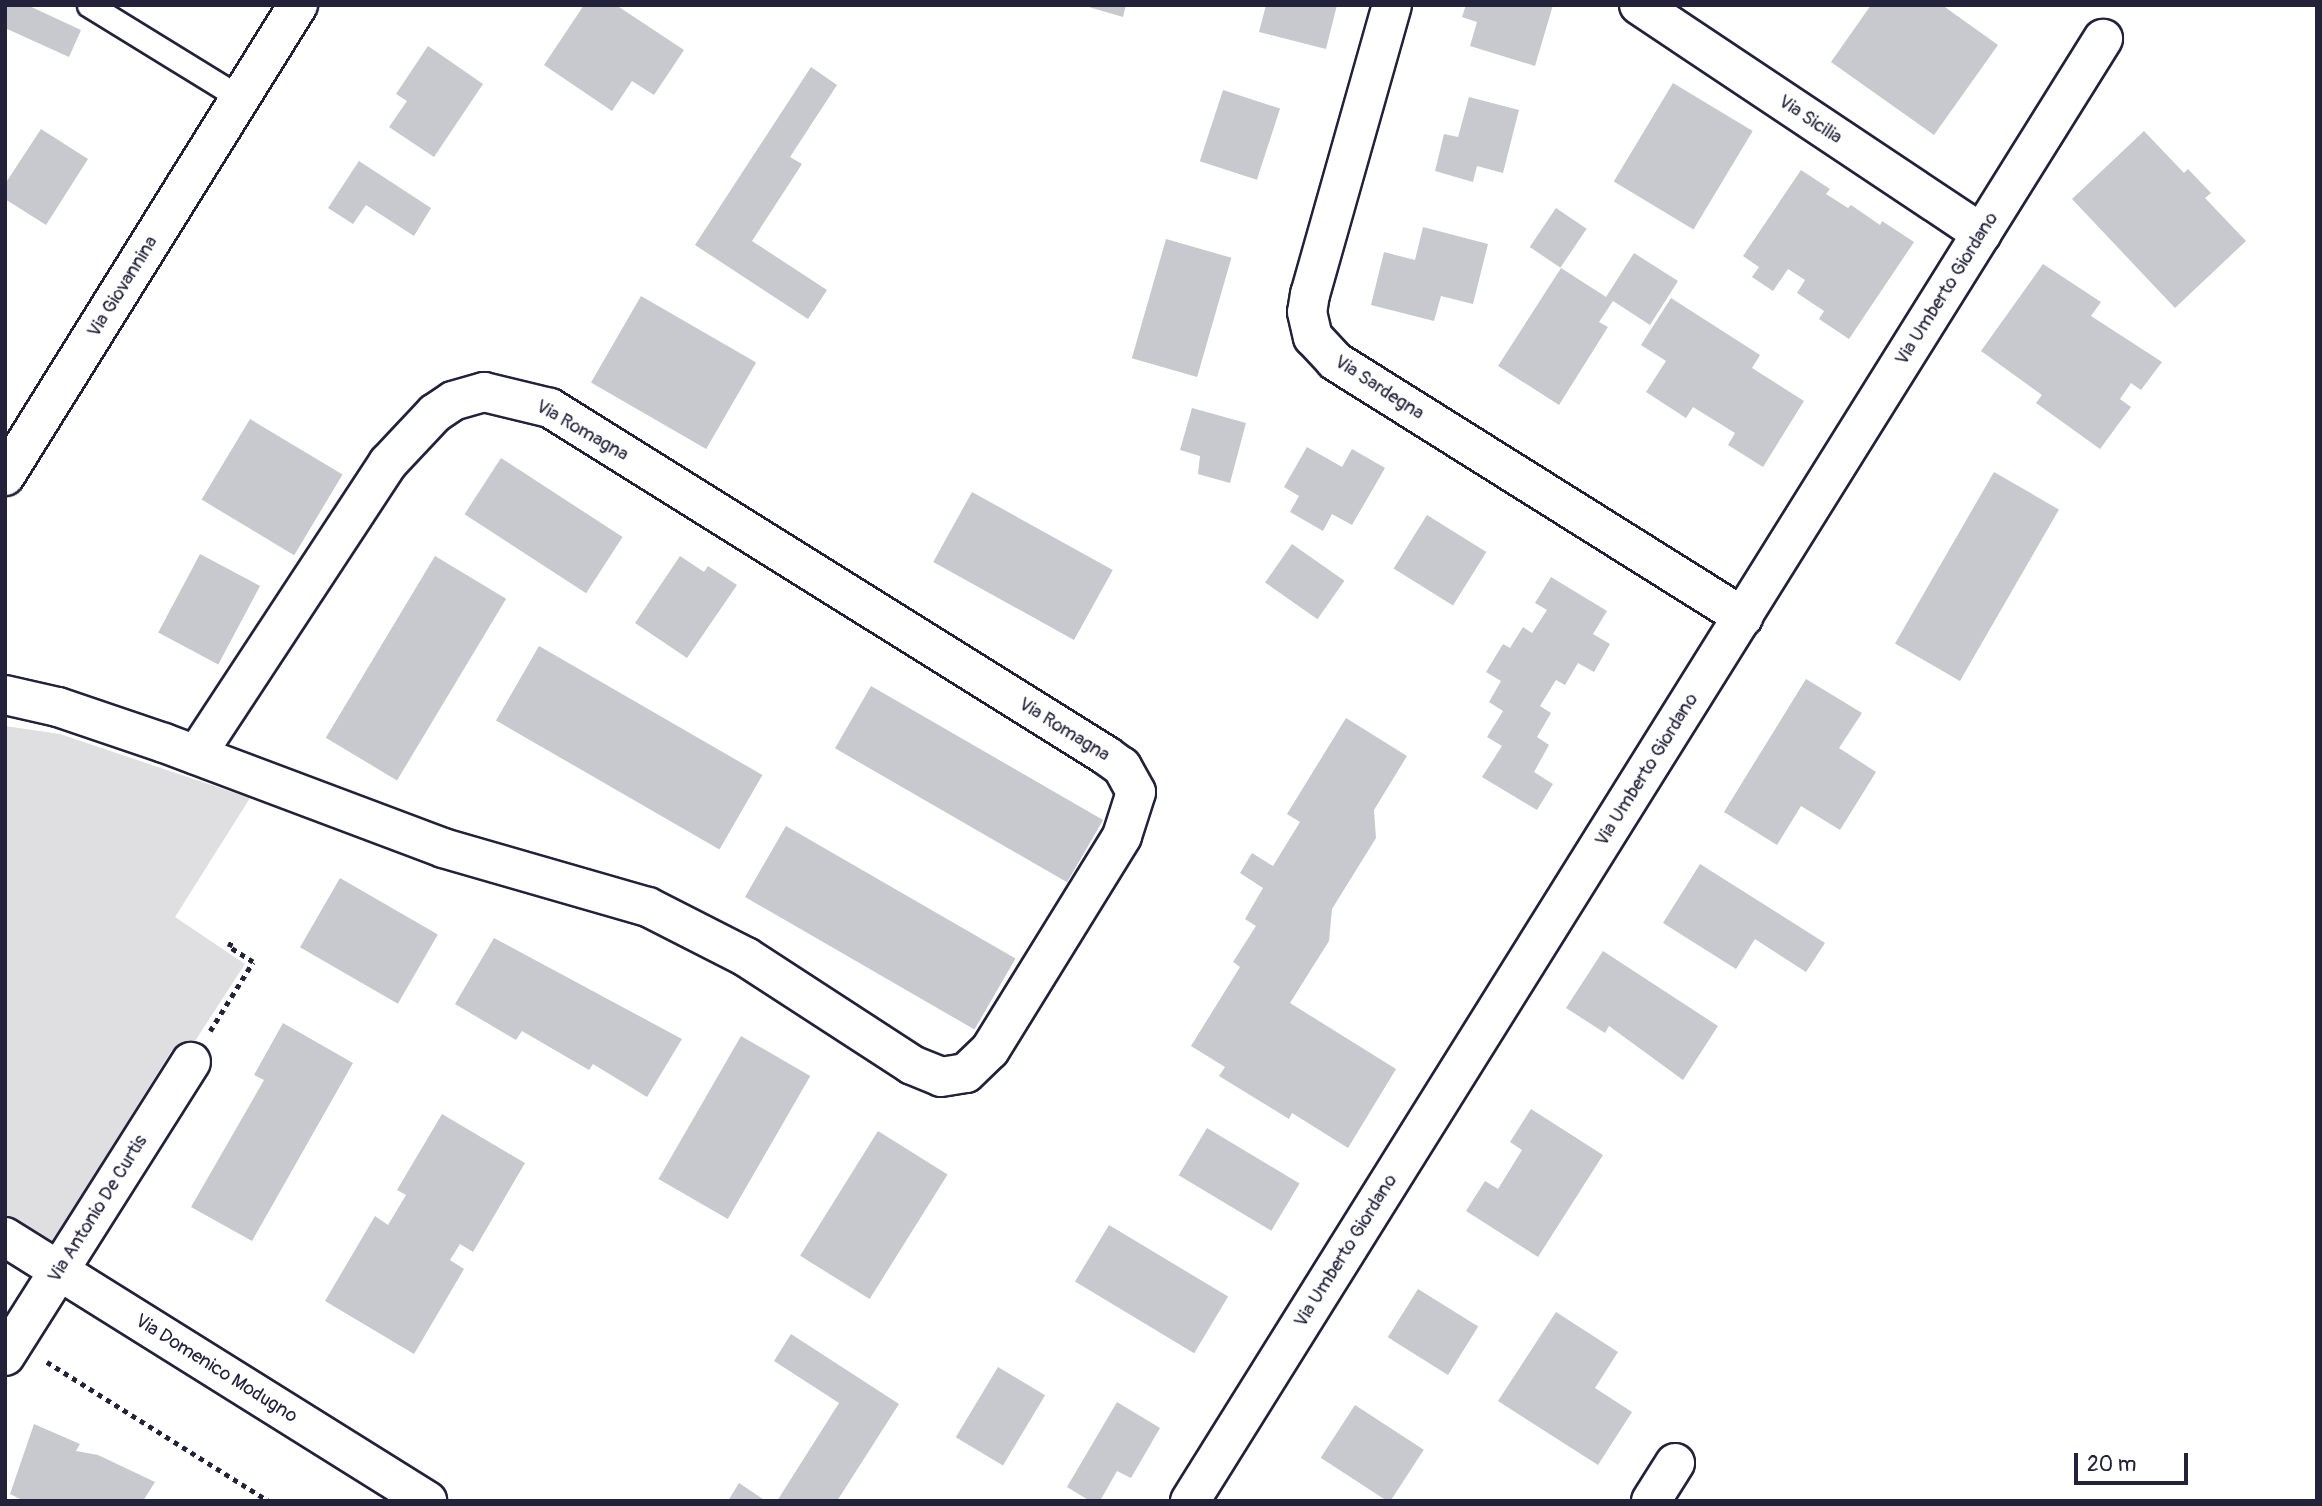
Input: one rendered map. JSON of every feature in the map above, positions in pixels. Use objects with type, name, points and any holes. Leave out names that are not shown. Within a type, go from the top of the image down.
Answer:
[{"type":"street","name":"Via Giovannina","points":[[5,476],[298,5]]},
{"type":"street","name":"Via Sardegna","points":[[1392,5],[1310,294],[1307,312],[1313,337],[1335,361],[1743,617]]},
{"type":"street","name":"Via Sicilia","points":[[1639,5],[1982,234]]},
{"type":"street","name":"Via Umberto Giordano","points":[[1190,1501],[2104,39]]},
{"type":"street","name":"Via Romagna","points":[[5,695],[58,707],[196,755],[395,832],[595,890],[675,919],[746,957],[912,1065],[941,1077],[966,1073],[990,1050],[1122,836],[1136,792],[1122,767],[1107,756],[550,408],[484,392],[461,398],[435,414],[388,463],[196,755]]},
{"type":"street","name":"Via Romagna","points":[[5,670],[58,707]]},
{"type":"street","name":"Via Antonio De Curtis","points":[[10,1349],[191,1062]]},
{"type":"street","name":"Via Domenico Modugno","points":[[5,1237],[427,1501]]},
{"type":"street","points":[[1651,1501],[1675,1463]]},
{"type":"lane","points":[[89,5],[240,98]]},
{"type":"path","points":[[191,1062],[253,961],[229,947],[232,940]]},
{"type":"path","points":[[10,1349],[269,1501]]},
{"type":"shaded area","points":[[5,726],[60,734],[250,798],[175,917],[245,964],[184,1058],[172,1050],[51,1244],[5,1216]]},
{"type":"building","points":[[5,5],[27,5],[81,30],[69,57],[5,28]]},
{"type":"building","points":[[584,5],[616,5],[684,50],[654,95],[632,81],[612,111],[544,65]]},
{"type":"building","points":[[1082,5],[1126,5],[1123,17]]},
{"type":"building","points":[[1266,5],[1337,5],[1326,49],[1259,32]]},
{"type":"building","points":[[1466,5],[1553,5],[1535,66],[1470,46],[1477,22],[1462,17]]},
{"type":"building","points":[[1871,5],[1942,5],[1998,45],[1934,135],[1831,62]]},
{"type":"building","points":[[428,46],[483,84],[434,157],[389,127],[407,101],[396,94]]},
{"type":"building","points":[[811,67],[837,85],[790,157],[802,164],[752,241],[827,290],[808,319],[695,245]]},
{"type":"building","points":[[1673,83],[1753,131],[1693,229],[1614,182]]},
{"type":"building","points":[[1223,90],[1280,109],[1257,180],[1200,161]]},
{"type":"building","points":[[1469,97],[1519,110],[1503,173],[1477,166],[1473,182],[1435,171],[1444,134],[1458,137]]},
{"type":"building","points":[[41,129],[88,159],[46,225],[5,199],[5,184]]},
{"type":"building","points":[[2144,131],[2184,173],[2188,169],[2211,193],[2205,198],[2246,241],[2175,308],[2072,199]]},
{"type":"building","points":[[359,161],[431,208],[414,236],[366,205],[353,224],[328,208]]},
{"type":"building","points":[[1801,170],[1830,189],[1826,194],[1848,208],[1851,205],[1880,225],[1882,221],[1914,242],[1849,339],[1819,319],[1824,311],[1797,293],[1805,280],[1788,269],[1773,291],[1752,277],[1759,267],[1743,256]]},
{"type":"building","points":[[1556,208],[1587,229],[1560,268],[1530,247]]},
{"type":"building","points":[[1423,227],[1488,244],[1473,304],[1441,296],[1434,321],[1371,305],[1384,252],[1415,260]]},
{"type":"building","points":[[1166,239],[1231,258],[1197,377],[1132,358]]},
{"type":"building","points":[[1634,253],[1678,281],[1650,325],[1613,301],[1599,322],[1608,327],[1559,405],[1498,366],[1561,268],[1606,297]]},
{"type":"building","points":[[2043,264],[2101,302],[2091,316],[2162,362],[2141,390],[2131,383],[2120,399],[2131,407],[2100,449],[2036,403],[2042,395],[1981,351]]},
{"type":"building","points":[[641,296],[756,362],[706,449],[591,383]]},
{"type":"building","points":[[1671,298],[1760,355],[1752,368],[1804,401],[1763,467],[1728,445],[1735,433],[1693,407],[1686,418],[1646,392],[1666,361],[1641,345]]},
{"type":"building","points":[[1192,408],[1246,423],[1230,483],[1198,474],[1200,456],[1180,450]]},
{"type":"building","points":[[250,419],[343,475],[294,555],[202,500]]},
{"type":"building","points":[[1307,447],[1342,467],[1352,449],[1385,468],[1352,525],[1332,514],[1323,531],[1290,512],[1299,496],[1284,487]]},
{"type":"building","points":[[501,458],[623,537],[586,593],[465,514]]},
{"type":"building","points":[[1994,472],[2059,509],[1960,681],[1895,643]]},
{"type":"building","points":[[972,492],[1113,570],[1074,640],[933,562]]},
{"type":"building","points":[[1427,515],[1486,552],[1453,606],[1394,568]]},
{"type":"building","points":[[1292,544],[1344,581],[1317,619],[1265,583]]},
{"type":"building","points":[[200,554],[260,586],[218,665],[158,633]]},
{"type":"building","points":[[435,556],[506,599],[397,780],[326,738]]},
{"type":"building","points":[[680,556],[704,572],[708,566],[737,585],[687,658],[635,623]]},
{"type":"building","points":[[1551,577],[1607,611],[1593,634],[1610,644],[1594,672],[1578,663],[1565,685],[1556,680],[1540,706],[1551,713],[1537,737],[1549,745],[1534,772],[1553,784],[1537,810],[1482,777],[1502,746],[1487,737],[1503,711],[1489,702],[1501,681],[1486,672],[1503,644],[1510,648],[1523,627],[1532,633],[1547,610],[1535,603]]},
{"type":"building","points":[[539,646],[762,775],[719,849],[496,720]]},
{"type":"building","points":[[1806,679],[1862,713],[1839,748],[1876,772],[1840,830],[1801,806],[1777,845],[1724,812]]},
{"type":"building","points":[[871,686],[1103,820],[1067,882],[835,748]]},
{"type":"building","points":[[1346,718],[1407,756],[1374,810],[1376,838],[1332,909],[1329,941],[1290,1003],[1396,1069],[1348,1148],[1292,1113],[1289,1119],[1219,1076],[1225,1067],[1191,1046],[1240,967],[1233,962],[1256,926],[1245,919],[1263,888],[1240,873],[1252,853],[1273,866],[1300,822],[1287,814]]},
{"type":"building","points":[[786,826],[1015,958],[974,1030],[745,897]]},
{"type":"building","points":[[1700,864],[1825,943],[1806,972],[1755,939],[1736,969],[1663,923]]},
{"type":"building","points":[[340,878],[438,934],[398,1004],[300,947]]},
{"type":"building","points":[[494,938],[682,1039],[647,1097],[593,1064],[589,1070],[522,1031],[516,1040],[455,1004]]},
{"type":"building","points":[[1603,951],[1718,1026],[1683,1080],[1609,1026],[1605,1033],[1566,1008]]},
{"type":"building","points":[[283,1023],[353,1063],[252,1241],[191,1207],[264,1080],[254,1075]]},
{"type":"building","points":[[741,1036],[810,1076],[728,1219],[658,1179]]},
{"type":"building","points":[[1531,1109],[1603,1155],[1538,1257],[1466,1211],[1485,1181],[1498,1189],[1522,1150],[1510,1142]]},
{"type":"building","points":[[442,1114],[525,1163],[473,1252],[460,1244],[450,1260],[464,1269],[414,1354],[325,1301],[375,1216],[388,1225],[406,1195],[397,1190]]},
{"type":"building","points":[[1207,1128],[1300,1184],[1271,1231],[1179,1175]]},
{"type":"building","points":[[878,1131],[948,1174],[870,1299],[800,1256]]},
{"type":"building","points":[[1109,1225],[1228,1297],[1194,1353],[1075,1282]]},
{"type":"building","points":[[1418,1289],[1478,1327],[1448,1375],[1388,1337]]},
{"type":"building","points":[[1556,1312],[1618,1352],[1595,1388],[1632,1412],[1598,1465],[1498,1401]]},
{"type":"building","points":[[791,1334],[899,1404],[837,1501],[777,1501],[839,1403],[774,1361]]},
{"type":"building","points":[[998,1367],[1045,1395],[1003,1466],[956,1437]]},
{"type":"building","points":[[1117,1402],[1160,1428],[1131,1478],[1117,1471],[1100,1501],[1090,1501],[1067,1487]]},
{"type":"building","points":[[1355,1405],[1424,1450],[1390,1501],[1321,1458]]},
{"type":"building","points":[[34,1424],[80,1444],[76,1451],[98,1455],[155,1482],[143,1501],[24,1501],[10,1494]]},
{"type":"building","points":[[739,1483],[766,1501],[728,1501]]}]
